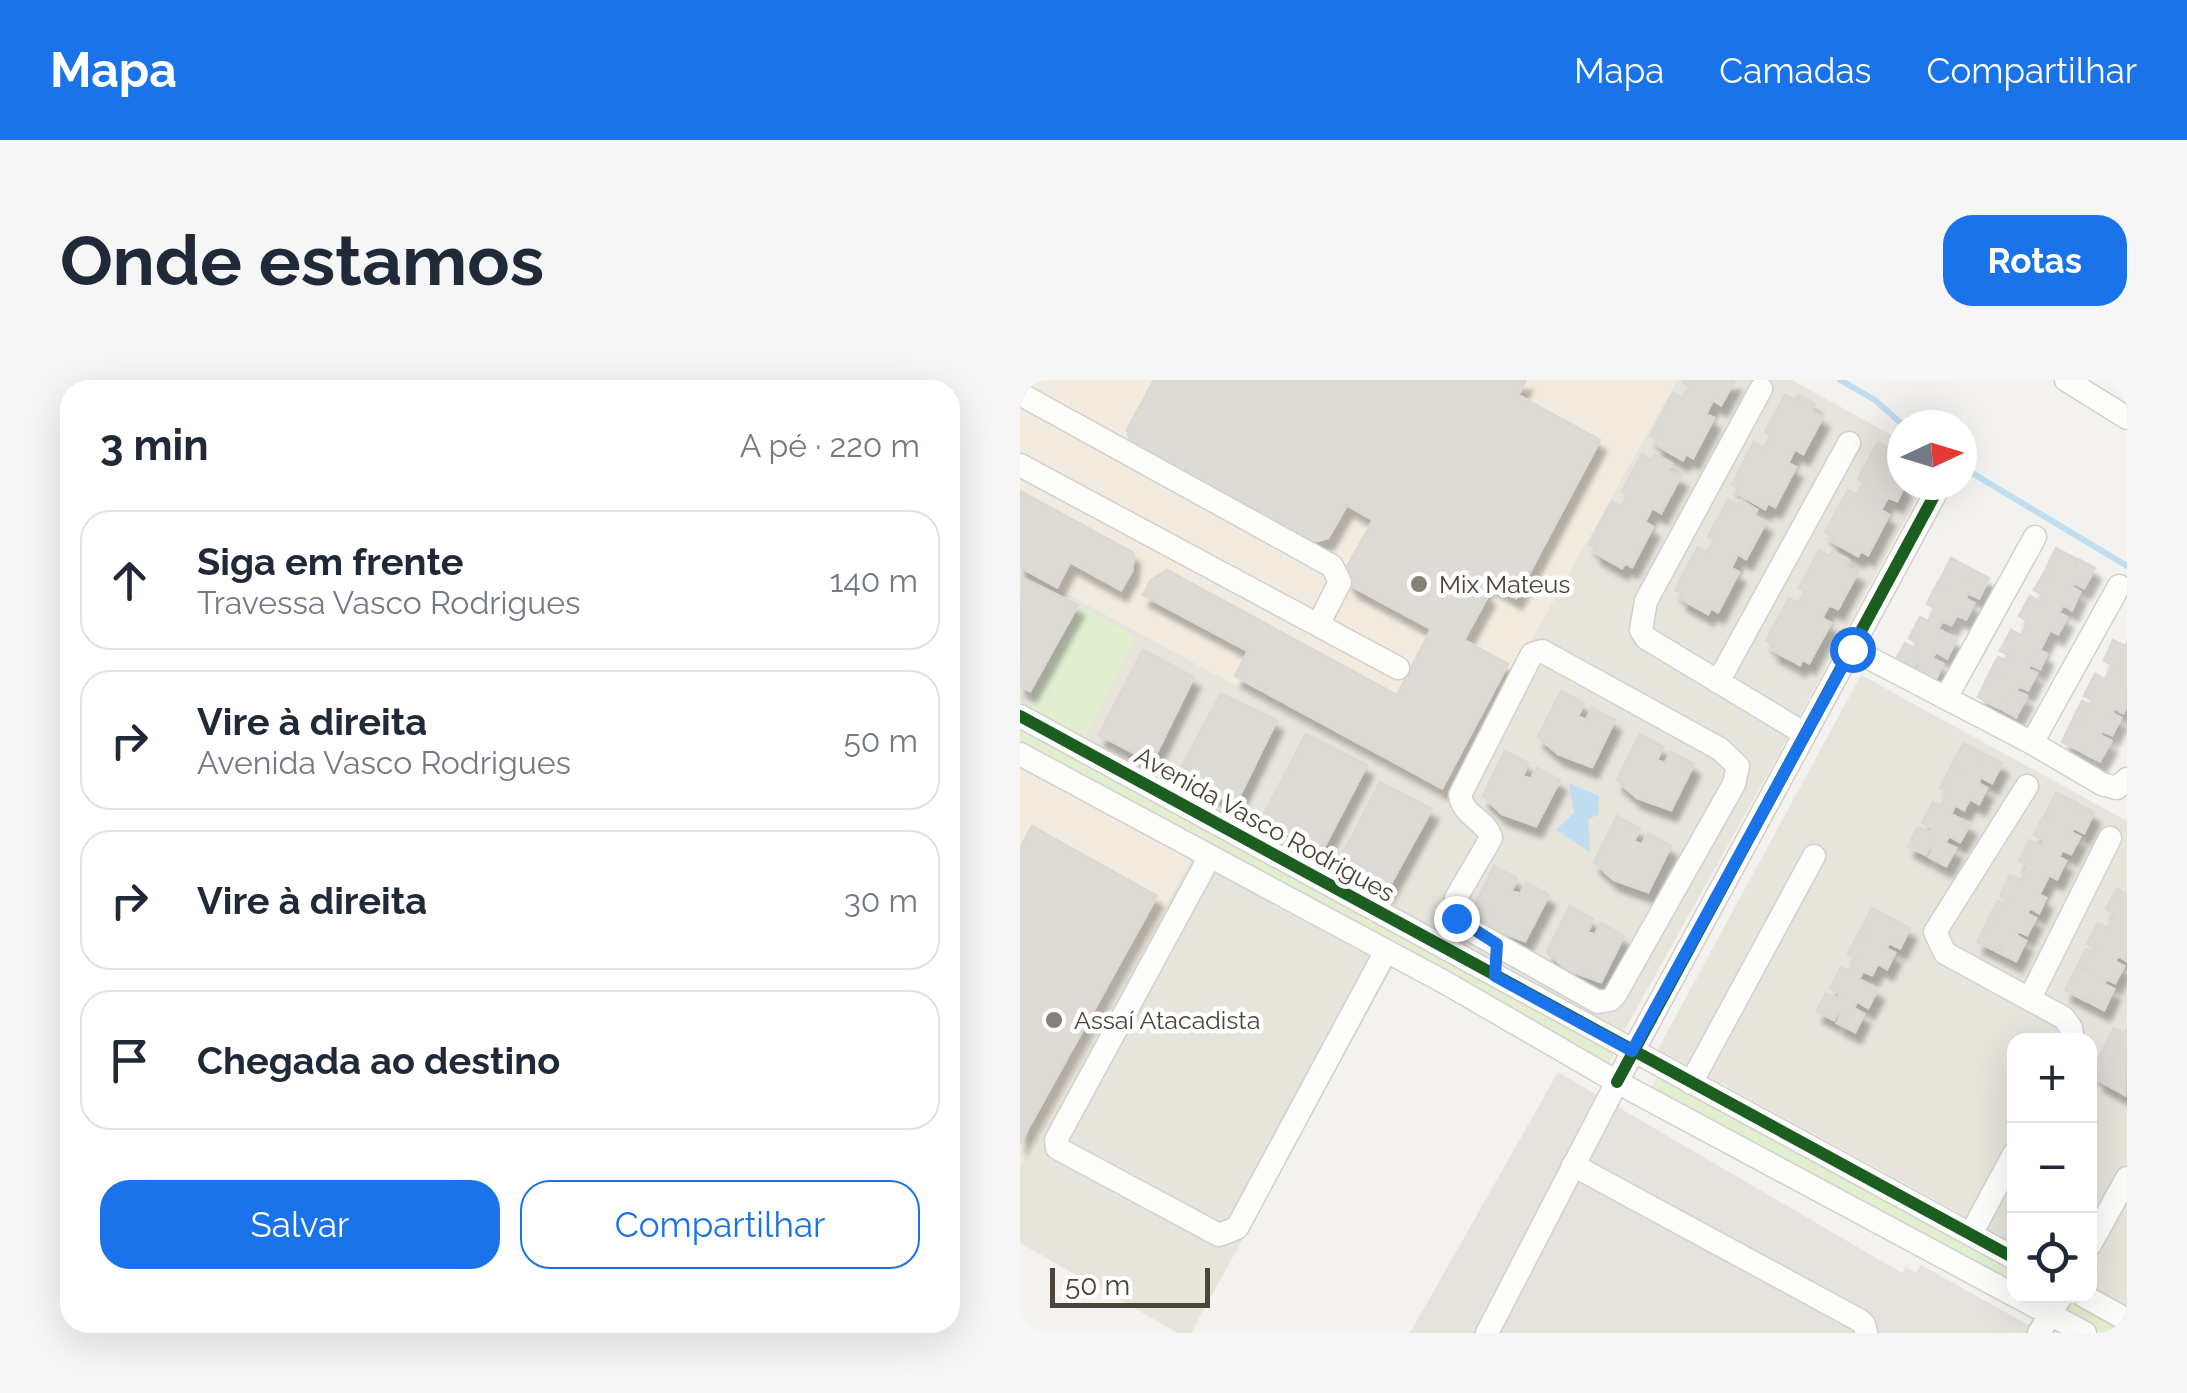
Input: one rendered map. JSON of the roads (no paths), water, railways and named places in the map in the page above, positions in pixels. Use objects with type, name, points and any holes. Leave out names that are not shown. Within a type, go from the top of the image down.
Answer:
[{"type":"street","points":[[2066,380],[2127,418]]},
{"type":"street","points":[[1761,389],[1646,601],[1641,630],[1646,638],[1805,734]]},
{"type":"street","points":[[1028,390],[1332,566],[1340,582],[1318,625]]},
{"type":"street","points":[[1718,682],[1849,443]]},
{"type":"street","points":[[1020,466],[1398,668]]},
{"type":"street","points":[[1487,1333],[1632,1051],[1932,500]]},
{"type":"street","points":[[1946,698],[2035,537]]},
{"type":"street","points":[[2032,743],[2119,586]]},
{"type":"street","points":[[1852,649],[2102,784],[2117,788],[2127,780]]},
{"type":"street","points":[[1542,651],[1720,749],[1738,766],[1734,784],[1610,1000],[1598,1002],[1553,976],[1460,924],[1453,913],[1456,898],[1490,838],[1486,827],[1464,810],[1460,795],[1532,654],[1542,651]]},
{"type":"street","name":"Avenida Vasco Rodrigues","points":[[1020,716],[2007,1254]]},
{"type":"street","points":[[1020,754],[2007,1291]]},
{"type":"street","points":[[2027,786],[1935,932],[1945,954],[2064,1018],[2072,1033]]},
{"type":"street","points":[[2030,998],[2110,838]]},
{"type":"street","points":[[1691,1083],[1814,856]]},
{"type":"street","points":[[1209,858],[1056,1140],[1057,1148],[1079,1162],[1219,1235],[1236,1228],[1386,951]]},
{"type":"street","points":[[1495,976],[1497,944]]},
{"type":"street","points":[[1528,994],[1553,976]]},
{"type":"street","points":[[1574,1165],[1859,1320],[1866,1333]]},
{"type":"street","points":[[1971,1234],[2007,1167]]},
{"type":"street","points":[[2097,1232],[2127,1178]]},
{"type":"street","points":[[2097,1303],[2127,1320]]},
{"type":"street","points":[[2050,1314],[2085,1333]]},
{"type":"water","points":[[1569,783],[1599,796],[1598,814],[1588,820],[1590,852],[1556,830],[1574,813]]},
{"type":"waterway","points":[[1840,380],[1887,411]]},
{"type":"waterway","points":[[1977,476],[2127,566]]},
{"type":"place","name":"Mix Mateus","points":[[1419,584]]},
{"type":"place","name":"Assaí Atacadista","points":[[1054,1020]]}]
